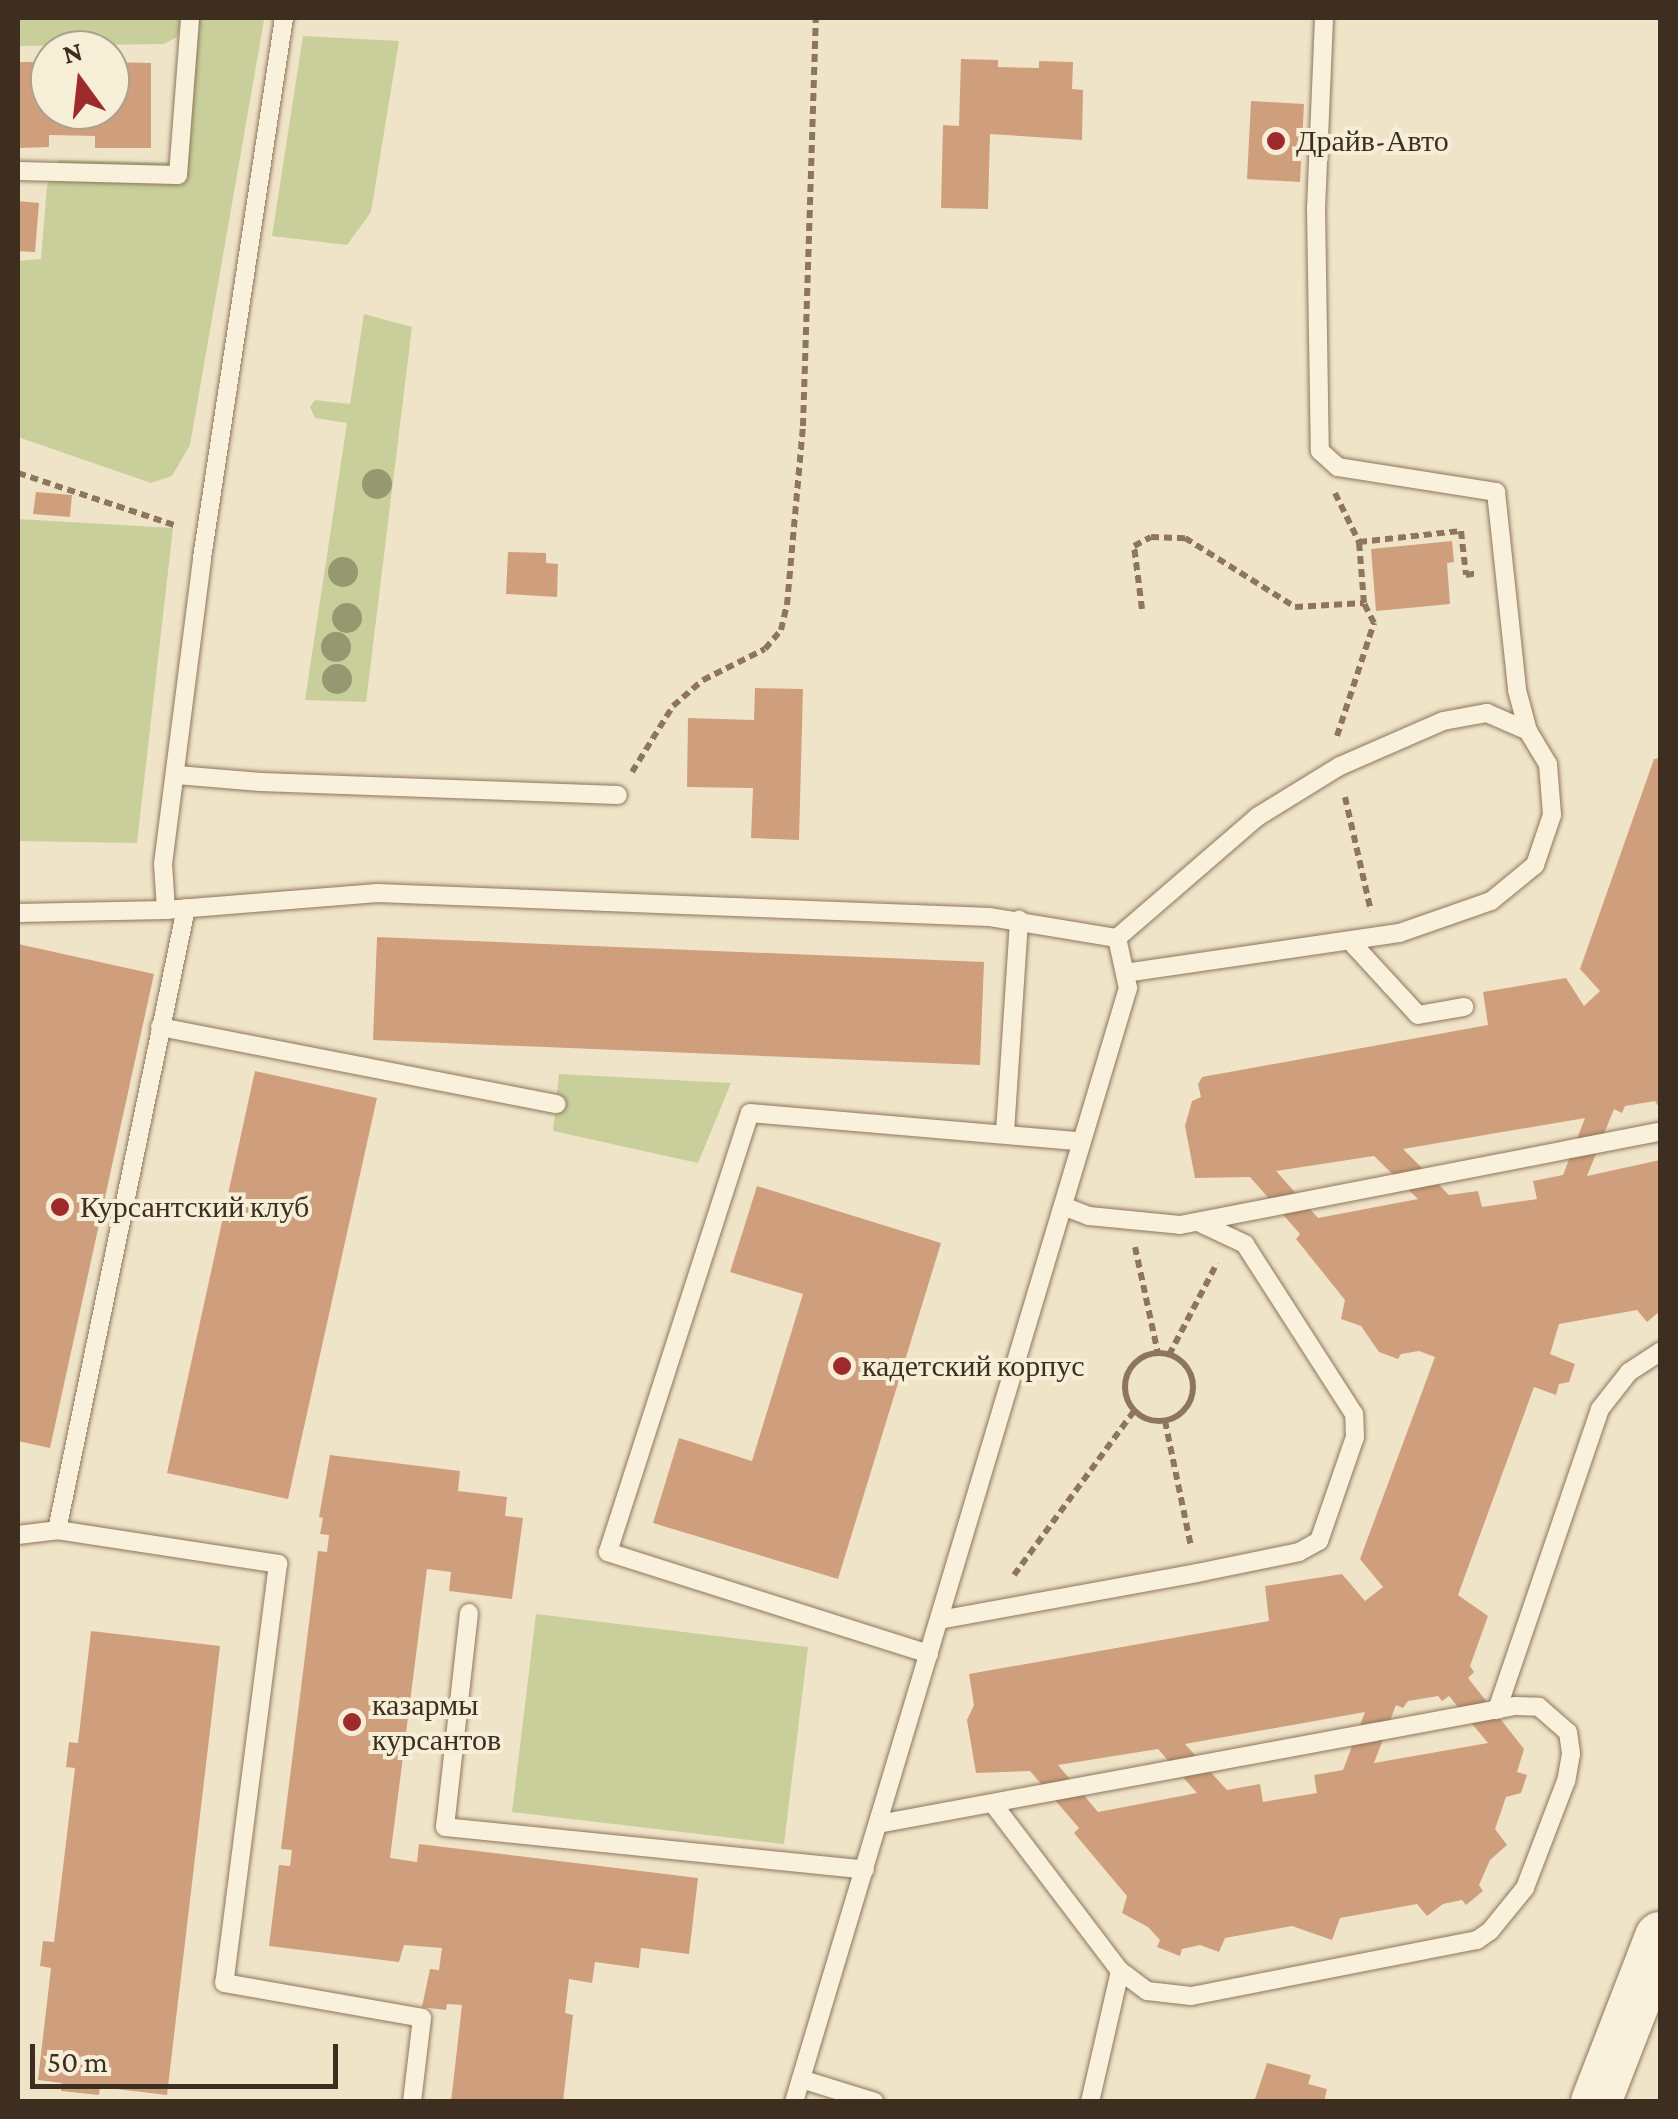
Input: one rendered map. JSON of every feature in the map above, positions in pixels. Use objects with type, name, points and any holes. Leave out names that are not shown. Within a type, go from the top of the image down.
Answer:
[{"type":"street","points":[[1596,2102],[1660,1938]]},
{"type":"lane","points":[[18,171],[178,174],[190,18]]},
{"type":"lane","points":[[166,910],[164,864],[202,558],[284,18]]},
{"type":"lane","points":[[1125,973],[1377,937],[1491,901],[1535,865],[1552,815],[1548,764],[1528,731],[1517,690],[1496,492],[1338,467],[1320,450],[1316,208],[1324,18]]},
{"type":"lane","points":[[1117,938],[1257,817],[1340,766],[1443,721],[1487,713],[1528,731]]},
{"type":"lane","points":[[177,774],[262,782],[618,795]]},
{"type":"lane","points":[[18,913],[166,910],[377,893],[1019,919],[1117,938]]},
{"type":"lane","points":[[57,1530],[186,908]]},
{"type":"lane","points":[[1004,1132],[1019,919]]},
{"type":"lane","points":[[794,2102],[1128,988],[1117,938]]},
{"type":"lane","points":[[1350,941],[1418,1015],[1464,1007]]},
{"type":"lane","points":[[160,1027],[556,1104]]},
{"type":"lane","points":[[929,1654],[608,1552],[750,1113],[1079,1141]]},
{"type":"lane","points":[[1063,1206],[1089,1216],[1198,1222],[1660,1132]]},
{"type":"lane","points":[[940,1620],[990,1608],[1197,1574],[1299,1552],[1319,1541],[1356,1437],[1354,1414],[1244,1244],[1198,1222]]},
{"type":"lane","points":[[1497,1710],[1600,1408],[1629,1372],[1660,1352]]},
{"type":"lane","points":[[18,1535],[57,1530],[278,1564],[224,1983],[422,2018],[412,2102]]},
{"type":"lane","points":[[470,1613],[445,1827],[865,1870]]},
{"type":"lane","points":[[878,1824],[1497,1710],[1540,1707],[1568,1732],[1571,1754],[1566,1781],[1525,1888],[1490,1931],[1456,1945],[1191,1996],[1147,1990],[1120,1971],[994,1805]]},
{"type":"lane","points":[[1090,2102],[1120,1971]]},
{"type":"lane","points":[[801,2079],[875,2102]]},
{"type":"path","points":[[618,795],[673,706],[703,680],[764,649],[781,630],[788,605],[803,426],[816,18]]},
{"type":"path","points":[[18,473],[177,525],[178,552],[202,558]]},
{"type":"path","points":[[1377,937],[1334,749],[1374,623],[1364,604],[1358,542],[1461,531],[1466,575],[1504,570]]},
{"type":"path","points":[[1142,610],[1134,546],[1151,537],[1185,538],[1296,607],[1364,604]]},
{"type":"path","points":[[1129,1220],[1158,1353]]},
{"type":"path","points":[[1169,1355],[1230,1237]]},
{"type":"path","points":[[1169,1355],[1187,1368],[1193,1390],[1184,1410],[1165,1421],[1154,1421],[1134,1411],[1125,1391],[1130,1369],[1147,1356],[1169,1355]]},
{"type":"path","points":[[990,1608],[1134,1411]]},
{"type":"path","points":[[1165,1421],[1197,1574]]},
{"type":"green space","points":[[18,18],[181,18],[177,37],[164,44],[130,44],[130,30],[30,30],[30,46],[18,46]]},
{"type":"green space","points":[[194,18],[264,20],[190,445],[172,476],[151,483],[18,437],[18,261],[41,259],[47,186],[59,160],[175,163]]},
{"type":"green space","points":[[303,36],[399,41],[371,212],[347,245],[272,236]]},
{"type":"green space","points":[[364,314],[412,327],[366,702],[305,700],[347,423],[315,418],[310,407],[315,400],[350,404]]},
{"type":"green space","points":[[18,519],[173,528],[137,843],[18,841]]},
{"type":"green space","points":[[559,1074],[731,1083],[698,1163],[553,1131]]},
{"type":"green space","points":[[536,1614],[808,1647],[784,1844],[512,1812]]},
{"type":"building","points":[[961,59],[998,60],[998,67],[1039,68],[1039,61],[1073,62],[1072,89],[1083,90],[1082,140],[990,134],[988,209],[941,208],[943,125],[959,126]]},
{"type":"building","points":[[18,62],[30,62],[30,130],[130,130],[130,62],[151,63],[151,148],[95,148],[95,136],[49,135],[49,147],[18,148]]},
{"type":"building","name":"Драйв-Авто","points":[[1251,101],[1304,104],[1300,182],[1247,179]]},
{"type":"building","points":[[18,201],[39,203],[35,252],[18,251]]},
{"type":"building","points":[[36,492],[72,495],[70,517],[33,514]]},
{"type":"building","points":[[1452,541],[1454,562],[1447,563],[1450,604],[1376,611],[1371,549]]},
{"type":"building","points":[[508,552],[546,553],[546,563],[558,564],[557,597],[506,594]]},
{"type":"building","points":[[755,688],[803,689],[799,840],[751,838],[753,788],[687,787],[688,718],[754,720]]},
{"type":"building","points":[[1660,758],[1660,1109],[1655,1101],[1625,1106],[1622,1113],[1614,1109],[1587,1176],[1660,1160],[1660,1311],[1647,1322],[1637,1310],[1559,1324],[1550,1354],[1575,1364],[1569,1382],[1559,1384],[1556,1395],[1534,1387],[1458,1595],[1488,1616],[1470,1666],[1474,1672],[1468,1678],[1524,1749],[1517,1772],[1527,1775],[1521,1793],[1506,1797],[1495,1829],[1507,1845],[1490,1860],[1479,1885],[1483,1891],[1466,1905],[1462,1900],[1443,1904],[1427,1916],[1417,1904],[1340,1918],[1332,1940],[1292,1926],[1225,1938],[1219,1952],[1200,1945],[1182,1949],[1180,1956],[1157,1947],[1160,1940],[1148,1927],[1122,1913],[1127,1896],[1074,1833],[1079,1828],[1030,1771],[976,1773],[967,1720],[974,1705],[969,1674],[1269,1621],[1265,1586],[1342,1574],[1365,1601],[1383,1587],[1360,1559],[1435,1357],[1419,1351],[1401,1354],[1398,1359],[1379,1352],[1361,1326],[1341,1319],[1345,1300],[1296,1239],[1300,1234],[1250,1177],[1195,1178],[1185,1126],[1192,1101],[1201,1097],[1198,1084],[1202,1077],[1488,1025],[1483,992],[1566,978],[1584,1006],[1600,991],[1580,969],[1654,759]],"holes":[[[1585,1118],[1563,1175],[1533,1181],[1537,1199],[1482,1207],[1478,1191],[1449,1195],[1403,1149]],[[1374,1156],[1418,1199],[1318,1218],[1276,1171]],[[1438,1696],[1442,1701],[1449,1696],[1488,1743],[1374,1763],[1396,1705],[1403,1708],[1408,1701]],[[1365,1712],[1343,1770],[1314,1775],[1317,1793],[1263,1802],[1260,1784],[1227,1790],[1185,1744]],[[1158,1749],[1197,1793],[1098,1812],[1058,1765]]]},
{"type":"building","points":[[377,937],[984,962],[980,1065],[373,1040]]},
{"type":"building","name":"Курсантский клуб","points":[[18,944],[154,974],[50,1448],[18,1441]]},
{"type":"building","points":[[255,1071],[377,1098],[288,1499],[167,1473]]},
{"type":"building","name":"кадетский корпус","points":[[757,1186],[941,1243],[838,1579],[653,1523],[679,1438],[752,1461],[803,1294],[730,1272]]},
{"type":"building","name":"казармы курсантов","points":[[330,1455],[460,1471],[458,1491],[507,1497],[505,1516],[523,1518],[512,1599],[449,1591],[451,1572],[427,1569],[390,1858],[417,1862],[419,1844],[698,1878],[689,1954],[641,1948],[639,1968],[595,1962],[592,1983],[569,1979],[565,2013],[573,2015],[563,2102],[451,2102],[462,2005],[447,2004],[446,2010],[422,2007],[430,1969],[439,1970],[442,1948],[404,1945],[399,1962],[269,1946],[279,1865],[290,1866],[292,1850],[281,1849],[318,1551],[327,1552],[329,1535],[320,1534],[323,1518],[319,1517]]},
{"type":"building","points":[[91,1631],[220,1646],[167,2095],[100,2087],[99,2095],[61,2091],[62,2083],[38,2080],[51,1968],[40,1966],[43,1941],[54,1942],[75,1768],[66,1767],[69,1742],[78,1743]]},
{"type":"building","points":[[1267,2063],[1311,2075],[1308,2084],[1327,2089],[1324,2102],[1254,2102]]},
{"type":"place","name":"Драйв-Авто","points":[[1276,141]]},
{"type":"place","name":"Курсантский клуб","points":[[60,1207]]},
{"type":"place","name":"кадетский корпус","points":[[842,1366]]},
{"type":"place","name":"казармы курсантов","points":[[352,1722]]}]
